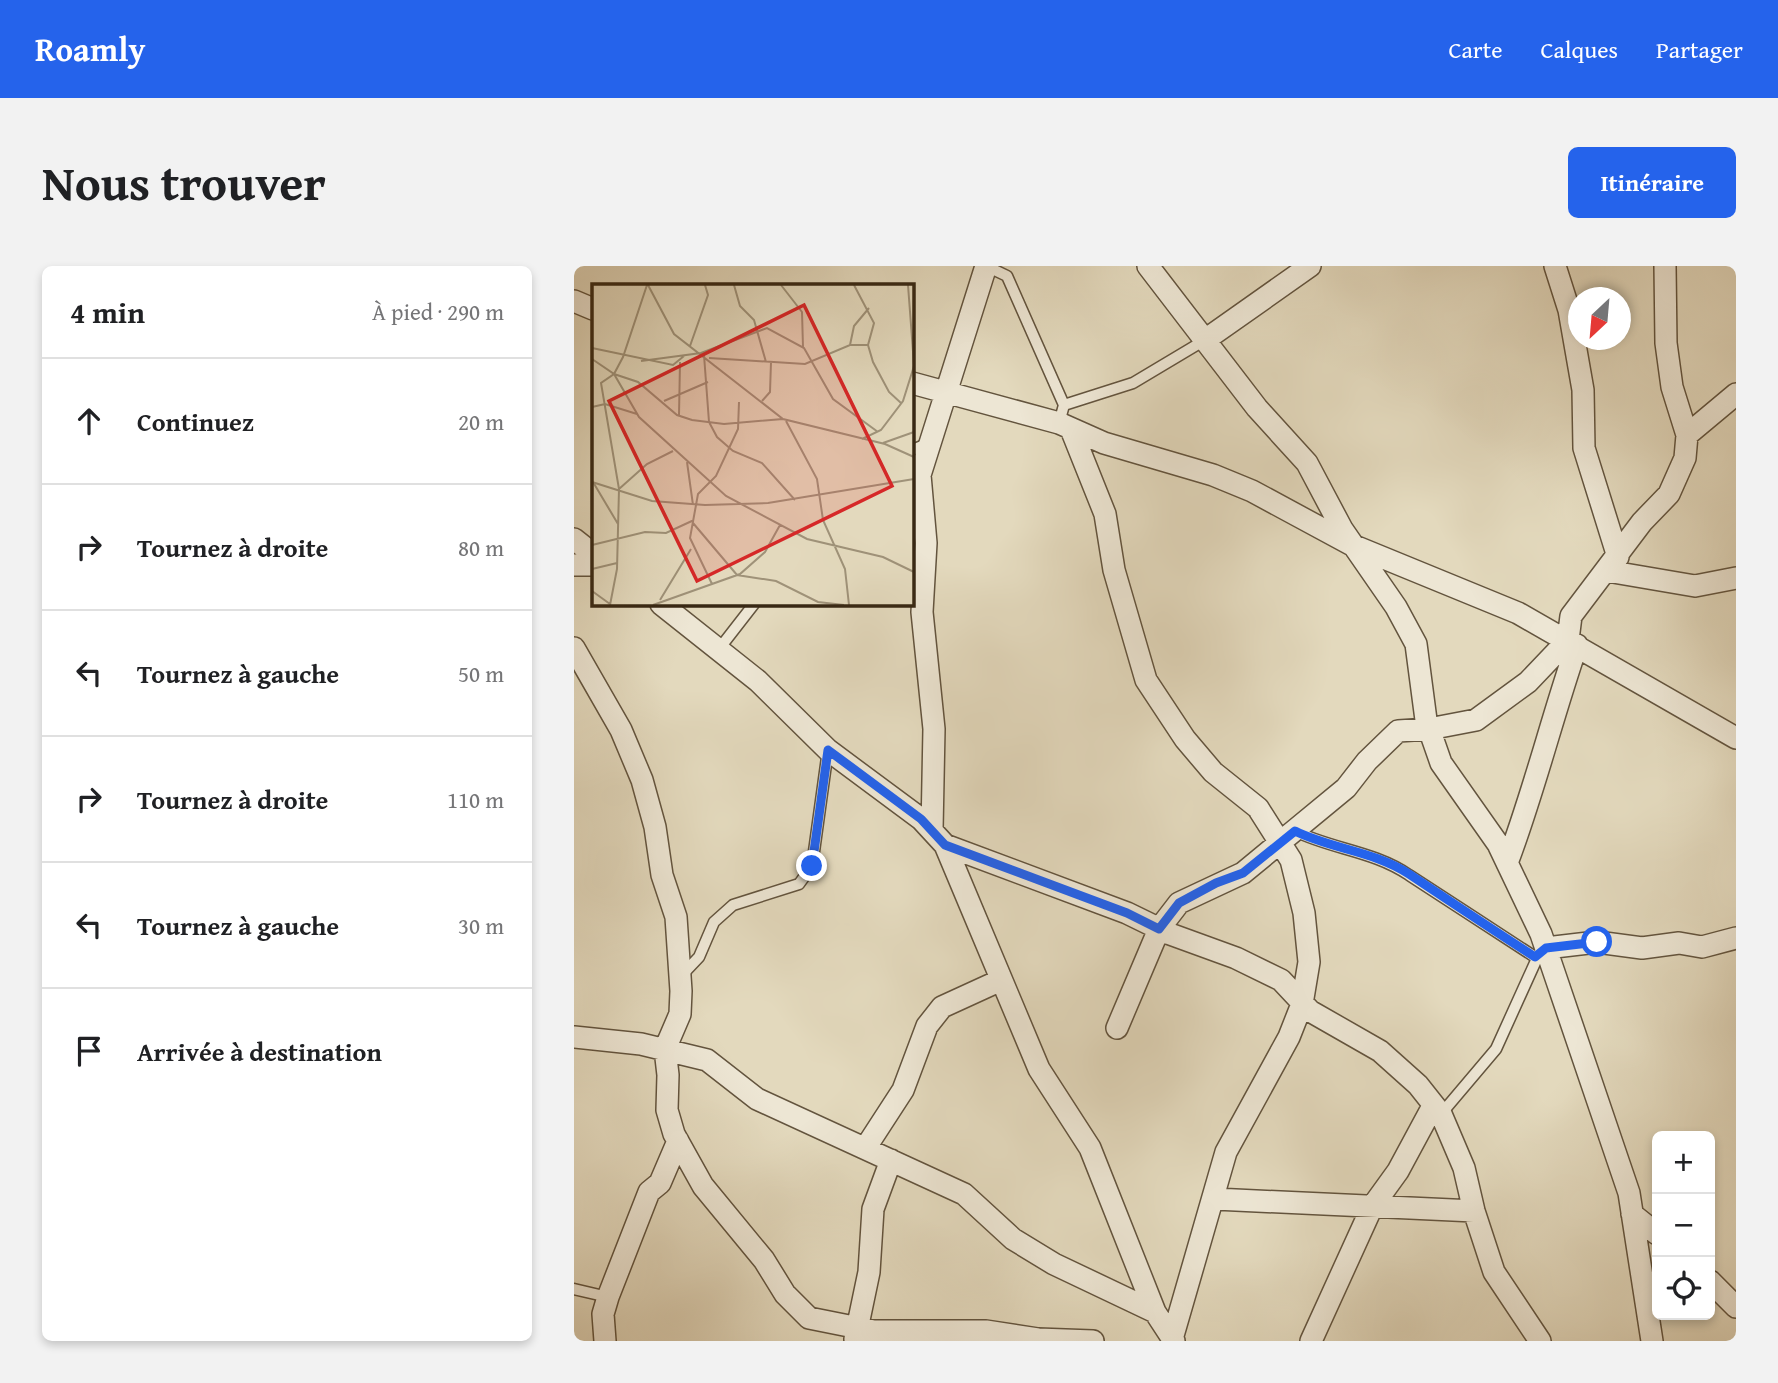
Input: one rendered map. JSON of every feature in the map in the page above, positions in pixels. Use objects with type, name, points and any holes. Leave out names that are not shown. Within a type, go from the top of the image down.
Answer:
[{"type":"street","points":[[938,838],[934,729],[922,612],[926,543],[920,447],[945,391],[986,266]]},
{"type":"street","points":[[1147,266],[1257,408],[1307,463],[1352,545],[1396,607],[1416,644],[1429,729],[1441,763],[1498,844],[1507,863],[1629,1193],[1652,1341]]},
{"type":"street","points":[[1205,340],[1310,266]]},
{"type":"street","points":[[1555,266],[1569,310],[1583,390],[1584,448],[1613,564]]},
{"type":"street","points":[[1507,863],[1529,806],[1573,643],[1571,616],[1642,523],[1669,494],[1685,458],[1686,435],[1672,387],[1666,344],[1665,266]]},
{"type":"street","points":[[574,301],[592,309]]},
{"type":"street","points":[[914,383],[1065,419],[1104,443],[1213,475],[1252,491],[1352,545],[1518,613],[1736,738]]},
{"type":"street","points":[[1686,435],[1736,394]]},
{"type":"street","points":[[1065,419],[1105,514],[1114,570],[1146,681],[1185,738],[1213,772],[1258,808],[1287,837],[1304,913],[1309,962],[1302,1004],[1289,1037],[1226,1152],[1173,1340]]},
{"type":"street","points":[[574,539],[592,553]]},
{"type":"street","points":[[1613,564],[1695,586],[1736,579]]},
{"type":"street","points":[[574,565],[592,565]]},
{"type":"street","points":[[664,606],[758,681],[828,750],[921,819],[938,838],[1039,1069],[1090,1147],[1155,1312],[1173,1340]]},
{"type":"street","points":[[1117,1028],[1159,929],[1179,903],[1216,883],[1243,873],[1346,788],[1367,761],[1398,731],[1429,729],[1476,720],[1528,682],[1573,643]]},
{"type":"street","points":[[574,648],[621,730],[642,780],[655,827],[662,875],[676,917],[680,976],[680,1014],[665,1049],[668,1075],[667,1110],[678,1141],[703,1186],[764,1260],[785,1294],[809,1318],[855,1334],[874,1331],[986,1331],[1038,1339],[1093,1341]]},
{"type":"street","points":[[938,838],[1236,958],[1281,981],[1302,1004],[1337,1028],[1380,1051],[1418,1085],[1437,1110],[1464,1168],[1474,1212],[1494,1272],[1540,1341]]},
{"type":"street","points":[[1541,953],[1597,942],[1642,948],[1679,943],[1702,947],[1736,939]]},
{"type":"street","points":[[866,1147],[902,1090],[927,1026],[942,1007],[1001,980]]},
{"type":"street","points":[[574,1037],[665,1049],[707,1060],[757,1099],[964,1194],[1013,1239],[1054,1264],[1155,1312]]},
{"type":"street","points":[[1311,1341],[1371,1207],[1437,1110]]},
{"type":"street","points":[[605,1341],[603,1314],[608,1297],[649,1192],[660,1183],[678,1141]]},
{"type":"street","points":[[855,1334],[869,1272],[873,1209],[891,1160]]},
{"type":"street","points":[[1214,1199],[1474,1212]]},
{"type":"street","points":[[1632,1214],[1652,1230]]},
{"type":"street","points":[[1715,1286],[1736,1307]]},
{"type":"lane","points":[[986,266],[1007,276],[1065,419],[1205,340]]},
{"type":"lane","points":[[719,649],[752,606]]},
{"type":"lane","points":[[680,976],[699,957],[714,922],[733,905],[799,884],[812,866],[828,750]]},
{"type":"lane","points":[[1287,837],[1349,847],[1409,874],[1541,953],[1496,1049],[1437,1110]]},
{"type":"lane","points":[[574,1289],[608,1297]]},
{"type":"route","points":[[812,866],[828,750],[874,787],[921,819],[945,845],[1127,913],[1159,929],[1179,903],[1216,883],[1243,873],[1295,831],[1317,842],[1349,847],[1409,874],[1420,884],[1535,957],[1546,948],[1597,942]]}]
